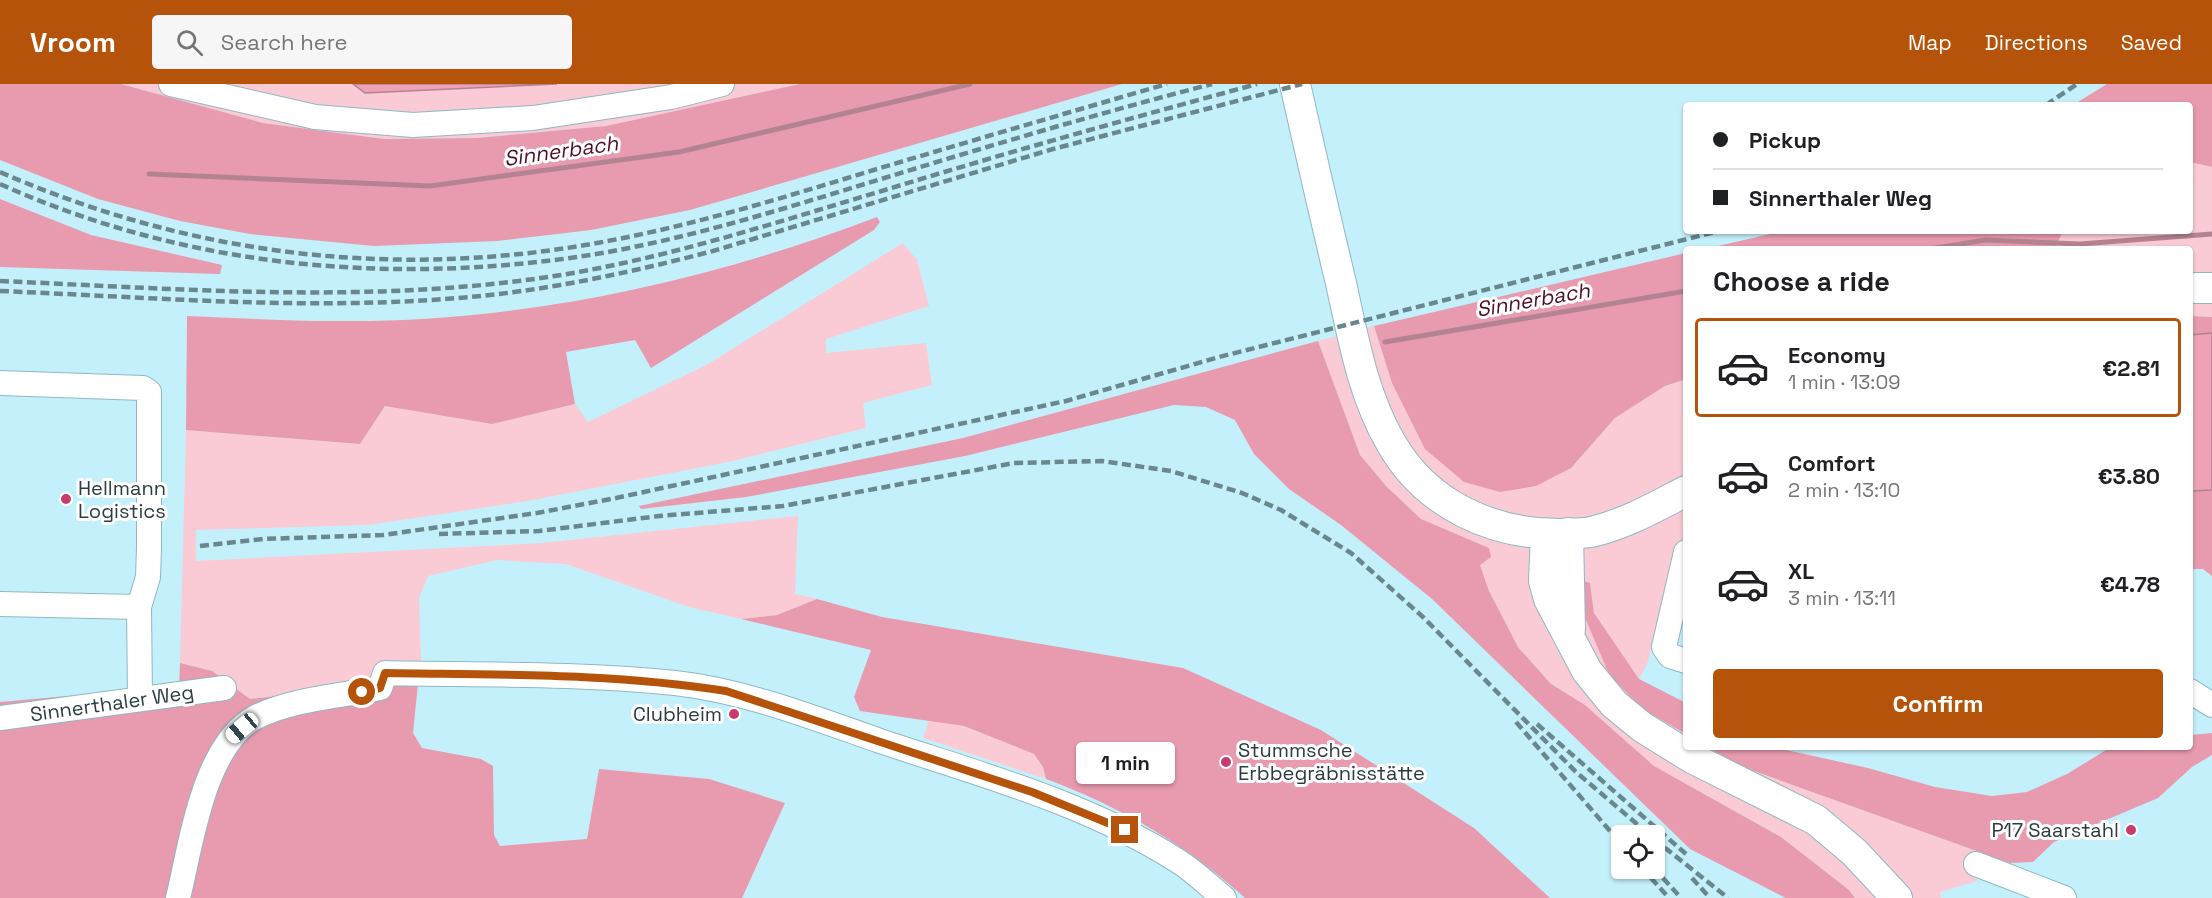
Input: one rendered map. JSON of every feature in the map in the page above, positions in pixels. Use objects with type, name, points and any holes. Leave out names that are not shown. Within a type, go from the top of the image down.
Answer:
[{"type":"main road","points":[[1295,84],[1356,349],[1373,406],[1392,445],[1414,475],[1445,502],[1482,521],[1511,531],[1557,534],[1603,528],[1641,514],[1683,492]]},
{"type":"main road","points":[[2193,274],[2212,274]]},
{"type":"main road","points":[[2193,288],[2212,288]]},
{"type":"main road","points":[[1482,521],[1519,554],[1549,599],[1587,670],[1614,704],[1642,727],[1692,758],[1816,820],[1854,852],[1897,898]]},
{"type":"main road","points":[[1549,599],[1544,581],[1557,534]]},
{"type":"main road","points":[[1557,534],[1571,639]]},
{"type":"street","points":[[171,84],[315,117],[413,125],[534,118],[670,97],[722,84]]},
{"type":"street","points":[[0,383],[143,388],[149,392],[149,548],[148,577],[139,607],[140,699]]},
{"type":"street","points":[[1683,565],[1664,646],[1670,656],[1683,660]]},
{"type":"street","points":[[0,604],[139,607]]},
{"type":"street","points":[[178,898],[202,802],[212,773],[231,737],[254,718],[275,709],[380,688],[385,673],[530,676],[675,683],[726,691],[801,714],[1072,807],[1125,830],[1180,862],[1224,898]]},
{"type":"street","name":"Sinnerthaler Weg","points":[[0,718],[224,688]]},
{"type":"street","points":[[2193,693],[2212,705]]},
{"type":"street","points":[[1976,864],[2064,898]]},
{"type":"shaded area","points":[[0,84],[121,84],[263,123],[384,139],[477,138],[606,126],[800,84],[1122,84],[690,210],[591,230],[497,241],[374,246],[250,234],[180,221],[98,199],[0,160]]},
{"type":"shaded area","points":[[121,84],[353,84],[365,93],[557,84],[800,84],[606,126],[477,138],[384,139],[263,123]]},
{"type":"shaded area","points":[[353,84],[557,84],[365,93]]},
{"type":"shaded area","points":[[2107,84],[2212,84],[2212,167],[2193,163],[2193,102],[2078,102]]},
{"type":"shaded area","points":[[2193,163],[2212,167],[2212,317],[2193,316],[2193,246],[2056,246],[2062,234],[2193,234]]},
{"type":"shaded area","points":[[0,199],[91,235],[222,265],[220,274],[0,267]]},
{"type":"shaded area","points":[[877,217],[880,222],[874,230],[651,368],[635,340],[566,352],[575,404],[492,424],[385,406],[360,444],[186,430],[187,316],[317,321],[405,320],[474,315],[543,306],[679,279],[746,261]]},
{"type":"shaded area","points":[[1770,234],[2062,234],[2056,246],[1718,246]]},
{"type":"shaded area","points":[[903,243],[917,260],[929,306],[826,339],[826,353],[926,343],[932,385],[863,403],[866,428],[733,461],[528,501],[368,525],[196,530],[196,561],[542,543],[798,516],[795,594],[817,599],[777,615],[741,619],[689,607],[566,564],[497,560],[428,576],[419,598],[421,662],[370,686],[250,699],[212,671],[180,663],[186,430],[360,444],[385,406],[492,424],[575,404],[588,422],[708,364]]},
{"type":"shaded area","points":[[1683,254],[1683,380],[1665,386],[1615,418],[1571,468],[1536,486],[1500,492],[1464,482],[1425,449],[1392,383],[1374,326]]},
{"type":"shaded area","points":[[2193,316],[2212,317],[2212,333],[2193,335]]},
{"type":"shaded area","points":[[1374,326],[1392,383],[1571,468],[1615,418],[1665,386],[1683,380],[1683,538],[1647,664],[1639,679],[1594,613],[1590,583],[1579,586],[1642,709],[1683,732],[1683,750],[1713,750],[1740,766],[1976,851],[1977,881],[1940,892],[1941,898],[1855,898],[1849,890],[1781,837],[1654,766],[1585,705],[1551,684],[1518,647],[1489,591],[1480,564],[1489,548],[1421,519],[1386,486],[1360,455],[1318,341]]},
{"type":"shaded area","points":[[2212,333],[2212,490],[2193,491],[2193,335]]},
{"type":"shaded area","points":[[1318,341],[1360,455],[1386,486],[1421,519],[1489,548],[1491,557],[1480,565],[1489,591],[1518,647],[1551,684],[1585,705],[1654,766],[1781,837],[1849,890],[1855,898],[1786,898],[1690,849],[1432,599],[1341,525],[1289,489],[1254,454],[1235,420],[1206,407],[1174,405],[965,456],[746,497],[641,509],[639,506],[963,438]]},
{"type":"shaded area","points":[[2212,490],[2212,576],[2203,569],[2193,569],[2193,491]]},
{"type":"shaded area","points":[[1583,581],[1590,583],[1594,613],[1639,679],[1683,701],[1683,732],[1642,709],[1609,674],[1583,613]]},
{"type":"shaded area","points":[[817,599],[882,617],[1183,668],[1321,730],[1474,828],[1550,898],[1245,898],[1199,861],[1151,829],[1100,802],[1046,779],[1043,767],[1034,754],[964,726],[860,711],[854,697],[871,650],[741,619],[777,615]]},
{"type":"shaded area","points":[[180,663],[212,671],[250,699],[370,686],[418,684],[413,733],[422,748],[481,759],[493,766],[494,835],[500,846],[587,839],[599,769],[709,779],[785,803],[742,898],[0,898],[0,702],[179,686]]},
{"type":"shaded area","points":[[929,720],[964,726],[1034,754],[1043,767],[1046,779],[923,738]]},
{"type":"shaded area","points":[[2212,733],[2212,755],[2192,767],[2158,798],[2054,842],[2033,862],[2010,863],[1740,766],[1713,750],[1786,750],[1868,768],[1935,787],[1992,796],[2027,792],[2067,774],[2106,750],[2193,750],[2193,735]]},
{"type":"waterway","name":"Sinnerbach","points":[[149,174],[430,186],[679,152],[970,84]]},
{"type":"waterway","name":"Sinnerbach","points":[[1948,246],[1985,240],[2080,244],[2212,234]]},
{"type":"waterway","name":"Sinnerbach","points":[[1385,342],[1683,292]]},
{"type":"railway","points":[[0,172],[72,200],[145,223],[218,241],[293,252],[368,259],[444,259],[520,254],[597,243],[703,219],[1167,84]]},
{"type":"railway","points":[[0,184],[65,210],[131,232],[199,248],[267,260],[336,267],[406,269],[476,267],[587,256],[708,230],[1125,107],[1212,84]]},
{"type":"railway","points":[[0,281],[205,290],[343,292],[480,285],[548,277],[633,261],[718,240],[1024,149],[1257,84]]},
{"type":"railway","points":[[0,291],[222,301],[334,303],[445,299],[547,287],[614,275],[713,251],[1053,149],[1302,84]]},
{"type":"railway","points":[[2050,102],[2077,84]]},
{"type":"railway","points":[[200,546],[263,539],[383,535],[537,513],[616,498],[1066,401],[1219,357],[1707,234]]},
{"type":"railway","points":[[439,534],[539,531],[659,516],[783,506],[1014,463],[1102,461],[1171,471],[1242,493],[1281,510],[1351,553],[1423,617],[1576,772],[1638,825]]},
{"type":"railway","points":[[1516,722],[1611,832]]},
{"type":"railway","points":[[1537,724],[1686,854]]},
{"type":"railway","points":[[1665,848],[1728,898]]},
{"type":"railway","points":[[1692,878],[1710,898]]},
{"type":"railway","points":[[1652,879],[1669,898]]},
{"type":"railway","points":[[1664,879],[1681,898]]},
{"type":"place","name":"Hellmann Logistics","points":[[66,499]]},
{"type":"place","name":"Clubheim","points":[[734,714]]},
{"type":"place","name":"Stummsche Erbbegräbnisstätte","points":[[1226,762]]},
{"type":"place","name":"P17 Saarstahl","points":[[2131,830]]},
{"type":"route","points":[[362,692],[380,688],[384,682],[385,673],[530,676],[675,683],[726,691],[1032,792],[1125,830]]}]
